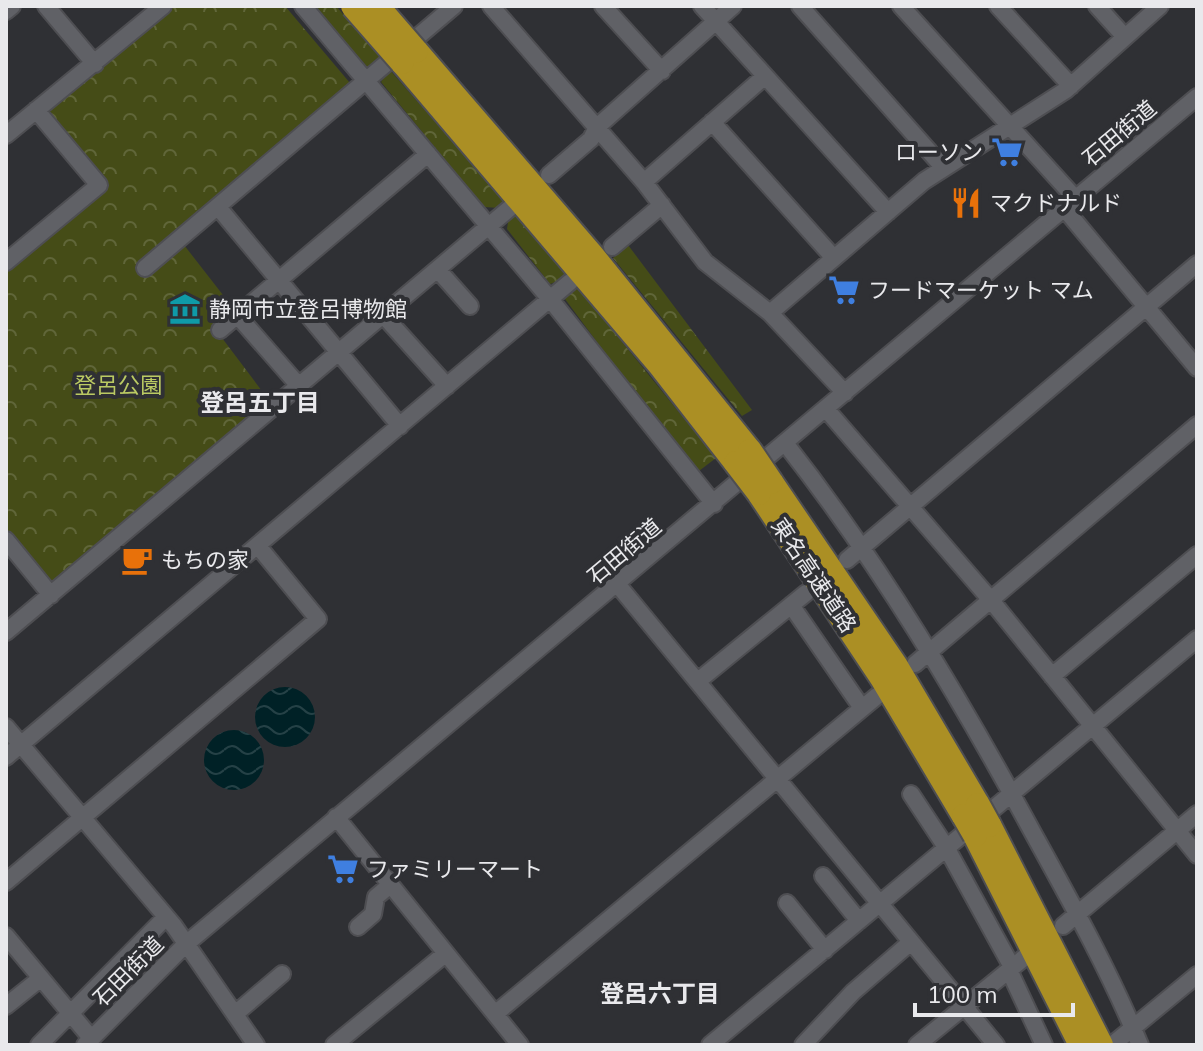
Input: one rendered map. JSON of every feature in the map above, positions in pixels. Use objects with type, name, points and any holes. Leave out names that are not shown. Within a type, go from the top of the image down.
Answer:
[{"type":"highway","name":"東名高速道路","points":[[353,6],[409,56],[609,276],[896,666],[1088,1039]]},
{"type":"highway","name":"東名高速道路","points":[[377,6],[409,56]]},
{"type":"street","points":[[6,11],[12,6]]},
{"type":"street","points":[[46,6],[95,64]]},
{"type":"street","points":[[6,135],[163,6]]},
{"type":"street","points":[[303,6],[550,299],[714,504]]},
{"type":"street","points":[[145,268],[454,6]]},
{"type":"street","points":[[491,6],[644,182],[705,262],[770,313],[845,393]]},
{"type":"street","points":[[603,6],[662,71]]},
{"type":"street","points":[[702,6],[888,212]]},
{"type":"street","points":[[549,175],[591,139],[597,127],[733,6]]},
{"type":"street","points":[[800,6],[943,167]]},
{"type":"street","points":[[901,6],[1012,126],[1147,307],[1197,368]]},
{"type":"street","points":[[998,6],[1071,86]]},
{"type":"street","points":[[1097,6],[1125,37]]},
{"type":"street","points":[[770,313],[943,167],[1071,86],[1160,6]]},
{"type":"street","points":[[644,182],[765,76]]},
{"type":"street","name":"石田街道","points":[[88,1042],[186,944],[1197,97]]},
{"type":"street","points":[[9,254],[99,185],[36,110]]},
{"type":"street","points":[[712,122],[834,258]]},
{"type":"street","points":[[220,330],[428,154]]},
{"type":"street","points":[[612,247],[662,205]]},
{"type":"street","points":[[218,207],[400,426]]},
{"type":"street","points":[[6,632],[510,208]]},
{"type":"street","points":[[847,560],[909,504],[1197,264]]},
{"type":"street","points":[[438,270],[470,306]]},
{"type":"street","points":[[6,757],[570,282]]},
{"type":"street","points":[[237,315],[300,387]]},
{"type":"street","points":[[384,316],[447,386]]},
{"type":"street","points":[[826,409],[990,599],[1197,855]]},
{"type":"street","points":[[915,664],[1197,425]]},
{"type":"street","points":[[785,443],[828,498],[929,651],[1011,793],[1070,920],[1140,1045]]},
{"type":"street","points":[[6,540],[51,595]]},
{"type":"street","points":[[6,882],[318,619],[258,546]]},
{"type":"street","points":[[1052,676],[1197,555]]},
{"type":"street","points":[[618,585],[996,1045]]},
{"type":"street","points":[[698,681],[806,593]]},
{"type":"street","points":[[791,605],[862,708]]},
{"type":"street","points":[[710,1045],[1197,639]]},
{"type":"street","points":[[495,1014],[877,696]]},
{"type":"street","points":[[6,727],[85,817],[166,917],[256,1045]]},
{"type":"street","points":[[911,794],[1015,965],[1044,1045]]},
{"type":"street","points":[[1070,920],[1197,814]]},
{"type":"street","points":[[336,817],[520,1045]]},
{"type":"street","points":[[823,876],[859,921]]},
{"type":"street","points":[[358,927],[373,914],[376,897],[389,886]]},
{"type":"street","points":[[787,903],[825,950]]},
{"type":"street","points":[[39,1045],[166,917]]},
{"type":"street","points":[[6,936],[71,1014],[88,1042]]},
{"type":"street","points":[[803,1045],[853,992],[911,942]]},
{"type":"street","points":[[334,1045],[445,954]]},
{"type":"street","points":[[917,1045],[1015,965]]},
{"type":"street","points":[[235,1014],[282,974]]},
{"type":"street","points":[[1112,1045],[1197,975]]},
{"type":"street","points":[[6,1006],[41,978]]},
{"type":"green space","name":"登呂公園","points":[[171,6],[285,6],[350,83],[177,236],[237,313],[216,330],[271,403],[52,585],[6,530],[6,269],[106,185],[45,112]]},
{"type":"green space","points":[[313,6],[336,6],[382,59],[370,70]]},
{"type":"green space","points":[[389,69],[506,203],[500,208],[484,207],[381,82]]},
{"type":"green space","points":[[514,212],[569,277],[550,284],[507,229],[509,216]]},
{"type":"green space","points":[[628,245],[752,410],[742,416],[613,258]]},
{"type":"green space","points":[[576,285],[716,458],[695,474],[565,299]]},
{"type":"water","points":[[285,687],[306,696],[315,717],[306,738],[285,747],[264,738],[255,717],[264,696]]},
{"type":"water","points":[[234,730],[255,739],[264,760],[255,781],[234,790],[213,781],[204,760],[213,739]]},
{"type":"place","name":"ローソン","points":[[1007,152]]},
{"type":"place","name":"マクドナルド","points":[[966,203]]},
{"type":"place","name":"フードマーケット マム","points":[[844,290]]},
{"type":"place","name":"静岡市立登呂博物館","points":[[185,309]]},
{"type":"place","name":"もちの家","points":[[137,560]]},
{"type":"place","name":"ファミリーマート","points":[[343,869]]},
{"type":"district","name":"登呂五丁目","points":[[260,403]]},
{"type":"district","name":"登呂六丁目","points":[[660,994]]}]
